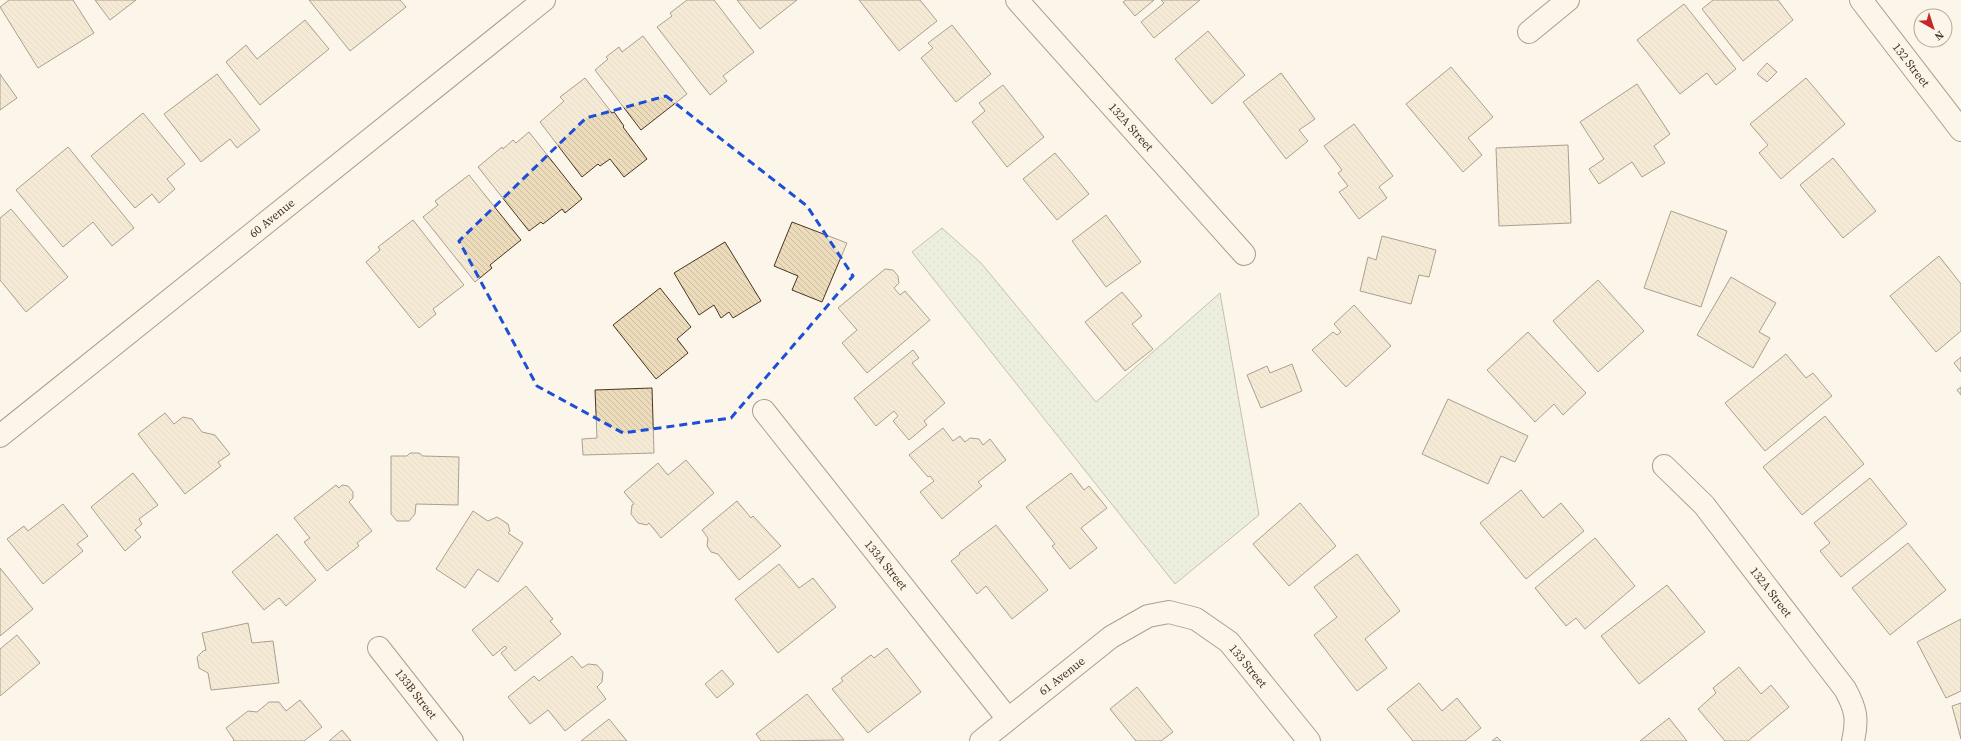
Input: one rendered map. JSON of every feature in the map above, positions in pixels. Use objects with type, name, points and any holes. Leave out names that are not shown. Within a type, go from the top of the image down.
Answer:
[{"type":"street","name":"60 Avenue","points":[[0,436],[544,0]]},
{"type":"street","name":"132A Street","points":[[1017,0],[1244,254]]},
{"type":"street","points":[[1529,32],[1568,0]]},
{"type":"street","name":"132 Street","points":[[1861,0],[1961,130]]},
{"type":"street","name":"133A Street","points":[[764,412],[1008,719]]},
{"type":"street","name":"132A Street","points":[[1664,466],[1704,505],[1836,675],[1853,704],[1857,718],[1855,735]]},
{"type":"street","name":"133 Street","points":[[1148,616],[1169,612],[1196,619],[1229,642],[1309,741]]},
{"type":"street","name":"61 Avenue","points":[[980,741],[1112,637],[1148,616]]},
{"type":"street","name":"133B Street","points":[[379,648],[452,741]]},
{"type":"highlighted area","points":[[666,96],[807,206],[853,276],[731,418],[623,433],[537,386],[459,241],[586,118]]},
{"type":"green space","points":[[942,228],[981,263],[1096,402],[1220,293],[1259,515],[1175,584],[912,252]]},
{"type":"building","points":[[9,0],[73,0],[94,33],[38,68],[0,7]]},
{"type":"building","points":[[95,0],[136,0],[110,20]]},
{"type":"building","points":[[309,0],[400,0],[406,7],[350,51]]},
{"type":"building","points":[[687,0],[714,0],[754,52],[723,76],[727,81],[710,95],[657,27],[672,16],[670,13]]},
{"type":"building","points":[[737,0],[797,0],[760,29]]},
{"type":"building","points":[[859,0],[920,0],[937,21],[899,51]]},
{"type":"building","points":[[1126,0],[1154,0],[1135,16],[1123,2]]},
{"type":"building","points":[[1161,0],[1200,0],[1154,38],[1141,22],[1164,3]]},
{"type":"building","points":[[1713,0],[1778,0],[1793,20],[1743,61],[1702,9]]},
{"type":"building","points":[[1684,4],[1736,69],[1716,85],[1707,73],[1680,94],[1637,40]]},
{"type":"building","points":[[305,20],[329,49],[260,105],[226,62],[246,45],[257,59]]},
{"type":"building","points":[[952,25],[991,74],[956,102],[921,58],[933,48],[928,43]]},
{"type":"building","points":[[1208,31],[1245,75],[1212,104],[1175,59]]},
{"type":"building","points":[[643,36],[687,94],[641,130],[595,70],[608,59],[606,57],[619,47],[622,52]]},
{"type":"building","points":[[1767,63],[1777,72],[1767,82],[1757,74]]},
{"type":"building","points":[[1451,67],[1493,117],[1468,138],[1482,155],[1463,172],[1406,104]]},
{"type":"building","points":[[1281,73],[1315,119],[1299,130],[1308,141],[1286,159],[1243,102]]},
{"type":"building","points":[[0,74],[17,98],[0,110]]},
{"type":"building","points":[[217,74],[260,130],[237,148],[230,139],[201,162],[164,114]]},
{"type":"building","points":[[585,78],[612,113],[614,112],[624,126],[623,127],[647,159],[624,177],[610,159],[600,166],[598,164],[582,177],[540,122],[564,101],[560,97]]},
{"type":"building","points":[[1806,78],[1845,124],[1781,179],[1759,153],[1768,145],[1750,124]]},
{"type":"building","points":[[1637,84],[1670,134],[1654,146],[1665,163],[1642,177],[1632,162],[1599,184],[1589,169],[1604,159],[1580,122]]},
{"type":"building","points":[[1003,85],[1044,137],[1007,167],[972,122],[985,111],[979,103]]},
{"type":"building","points":[[143,113],[185,164],[167,179],[175,189],[159,203],[152,194],[135,208],[91,156]]},
{"type":"building","points":[[1354,124],[1393,176],[1379,187],[1387,198],[1359,219],[1339,192],[1348,186],[1338,173],[1342,170],[1324,146]]},
{"type":"building","points":[[529,132],[582,199],[565,213],[562,209],[543,224],[541,222],[529,231],[478,167],[502,147],[503,149],[513,140],[516,143]]},
{"type":"building","points":[[1568,145],[1571,223],[1499,226],[1496,148]]},
{"type":"building","points":[[68,147],[134,228],[112,246],[93,222],[63,247],[16,190]]},
{"type":"building","points":[[1055,153],[1089,194],[1057,220],[1023,179]]},
{"type":"building","points":[[1833,158],[1876,211],[1843,238],[1800,185]]},
{"type":"building","points":[[469,175],[521,240],[490,265],[492,268],[475,282],[423,217],[438,205],[435,201]]},
{"type":"building","points":[[11,209],[68,277],[26,312],[0,280],[0,218]]},
{"type":"building","points":[[1671,211],[1727,231],[1701,307],[1644,288]]},
{"type":"building","points":[[1106,215],[1141,262],[1106,287],[1072,241]]},
{"type":"building","points":[[413,220],[464,285],[433,309],[436,314],[419,328],[366,262],[380,250],[378,247]]},
{"type":"building","points":[[792,222],[847,243],[822,302],[792,290],[798,276],[774,266]]},
{"type":"building","points":[[1382,236],[1436,250],[1429,277],[1419,275],[1411,304],[1360,291],[1368,257],[1376,260]]},
{"type":"building","points":[[725,242],[761,301],[733,318],[729,312],[721,318],[714,305],[699,315],[674,273]]},
{"type":"building","points":[[1939,256],[1961,284],[1961,331],[1936,352],[1890,296]]},
{"type":"building","points":[[885,269],[893,270],[898,276],[899,283],[894,288],[900,295],[905,291],[930,320],[867,373],[842,343],[857,330],[838,308]]},
{"type":"building","points":[[1731,277],[1776,303],[1759,332],[1770,338],[1753,368],[1697,335]]},
{"type":"building","points":[[1598,280],[1644,331],[1598,372],[1553,321]]},
{"type":"building","points":[[660,288],[691,327],[677,339],[688,353],[656,379],[613,325]]},
{"type":"building","points":[[1122,292],[1142,316],[1132,324],[1153,349],[1125,371],[1085,322]]},
{"type":"building","points":[[1354,305],[1391,346],[1346,387],[1312,350],[1333,332],[1337,335],[1341,332],[1334,324]]},
{"type":"building","points":[[1528,332],[1586,393],[1563,415],[1554,404],[1535,422],[1487,370]]},
{"type":"building","points":[[913,350],[919,358],[912,363],[945,403],[924,421],[927,425],[909,440],[893,421],[898,416],[894,411],[876,426],[854,398]]},
{"type":"building","points":[[1786,354],[1806,378],[1813,373],[1832,396],[1765,451],[1725,403]]},
{"type":"building","points":[[1961,357],[1961,372],[1954,363]]},
{"type":"building","points":[[1292,364],[1302,391],[1261,408],[1247,375],[1267,366],[1270,373]]},
{"type":"building","points":[[1961,387],[1961,395],[1957,390]]},
{"type":"building","points":[[652,388],[654,453],[583,455],[582,439],[597,438],[595,390]]},
{"type":"building","points":[[1448,399],[1528,436],[1515,462],[1501,456],[1488,484],[1422,454]]},
{"type":"building","points":[[165,413],[174,424],[183,417],[192,419],[202,432],[215,435],[230,454],[218,462],[221,466],[185,494],[138,434]]},
{"type":"building","points":[[1825,416],[1864,464],[1802,515],[1763,467]]},
{"type":"building","points":[[943,428],[953,441],[960,436],[965,442],[970,438],[979,439],[983,445],[990,439],[1006,460],[978,482],[982,486],[942,519],[920,492],[934,481],[930,476],[928,477],[909,455]]},
{"type":"building","points":[[410,453],[419,453],[423,456],[459,457],[458,505],[416,504],[415,514],[409,521],[397,521],[391,514],[391,456],[407,456]]},
{"type":"building","points":[[686,460],[714,493],[661,538],[649,523],[647,525],[638,523],[631,514],[632,505],[634,504],[624,492],[658,463],[668,475]]},
{"type":"building","points":[[133,473],[158,505],[139,519],[142,524],[135,530],[141,537],[125,551],[91,507]]},
{"type":"building","points":[[1071,473],[1084,490],[1089,486],[1107,508],[1081,528],[1097,548],[1070,569],[1052,546],[1055,544],[1026,507]]},
{"type":"building","points":[[1870,478],[1907,524],[1841,577],[1820,551],[1830,543],[1814,523]]},
{"type":"building","points":[[336,485],[339,488],[342,485],[348,486],[353,492],[353,498],[349,502],[372,531],[357,543],[359,546],[327,571],[304,542],[310,538],[294,518]]},
{"type":"building","points":[[1521,490],[1543,518],[1561,503],[1584,531],[1526,579],[1480,523]]},
{"type":"building","points":[[737,501],[751,518],[753,516],[781,546],[739,580],[718,554],[711,552],[707,546],[708,538],[702,530]]},
{"type":"building","points":[[1300,503],[1336,546],[1289,586],[1253,544]]},
{"type":"building","points":[[63,504],[88,536],[77,544],[83,551],[43,584],[7,539],[24,526],[28,531]]},
{"type":"building","points":[[473,511],[488,521],[497,517],[508,524],[510,531],[508,533],[523,543],[498,582],[478,569],[465,588],[436,569]]},
{"type":"building","points":[[996,525],[1048,590],[1012,619],[986,586],[977,594],[951,561],[960,554],[959,553]]},
{"type":"building","points":[[277,534],[316,580],[286,606],[279,598],[264,610],[232,572]]},
{"type":"building","points":[[1595,538],[1635,586],[1585,629],[1576,618],[1566,626],[1535,588]]},
{"type":"building","points":[[1908,543],[1946,590],[1890,635],[1852,588]]},
{"type":"building","points":[[1357,554],[1400,611],[1365,639],[1387,668],[1357,691],[1314,635],[1337,617],[1314,587]]},
{"type":"building","points":[[779,564],[799,588],[813,578],[836,607],[778,653],[735,599]]},
{"type":"building","points":[[0,568],[33,609],[0,636]]},
{"type":"building","points":[[1667,585],[1705,632],[1639,684],[1601,636]]},
{"type":"building","points":[[526,586],[553,619],[550,621],[561,634],[515,671],[501,653],[507,648],[505,646],[493,656],[472,630]]},
{"type":"building","points":[[1961,619],[1961,691],[1946,698],[1917,642]]},
{"type":"building","points":[[248,623],[252,643],[273,641],[279,683],[211,690],[208,673],[199,668],[197,657],[206,650],[202,633]]},
{"type":"building","points":[[17,635],[40,663],[0,696],[0,649]]},
{"type":"building","points":[[887,648],[921,692],[868,733],[832,689],[843,681],[841,678],[871,655],[874,658]]},
{"type":"building","points":[[572,656],[582,668],[588,664],[597,665],[603,672],[602,682],[597,687],[606,699],[565,731],[548,710],[530,724],[508,697],[534,676],[539,681]]},
{"type":"building","points":[[1739,667],[1761,694],[1771,685],[1789,707],[1748,741],[1725,741],[1698,709],[1716,693],[1713,688]]},
{"type":"building","points":[[722,670],[734,684],[717,698],[705,684]]},
{"type":"building","points":[[1419,683],[1442,711],[1457,698],[1481,728],[1465,741],[1413,741],[1387,709]]},
{"type":"building","points":[[1137,687],[1173,732],[1161,741],[1136,741],[1110,709]]},
{"type":"building","points":[[807,694],[844,740],[761,741],[756,734]]},
{"type":"building","points":[[300,700],[322,727],[304,741],[233,741],[234,740],[226,728],[248,711],[257,712],[269,702],[279,702],[286,711]]},
{"type":"building","points":[[1961,703],[1961,739],[1952,706]]},
{"type":"building","points":[[1669,718],[1687,741],[1640,741]]},
{"type":"building","points":[[609,719],[627,741],[581,741]]},
{"type":"building","points":[[342,730],[351,741],[329,741]]},
{"type":"building","points":[[1497,737],[1501,741],[1492,741]]}]
